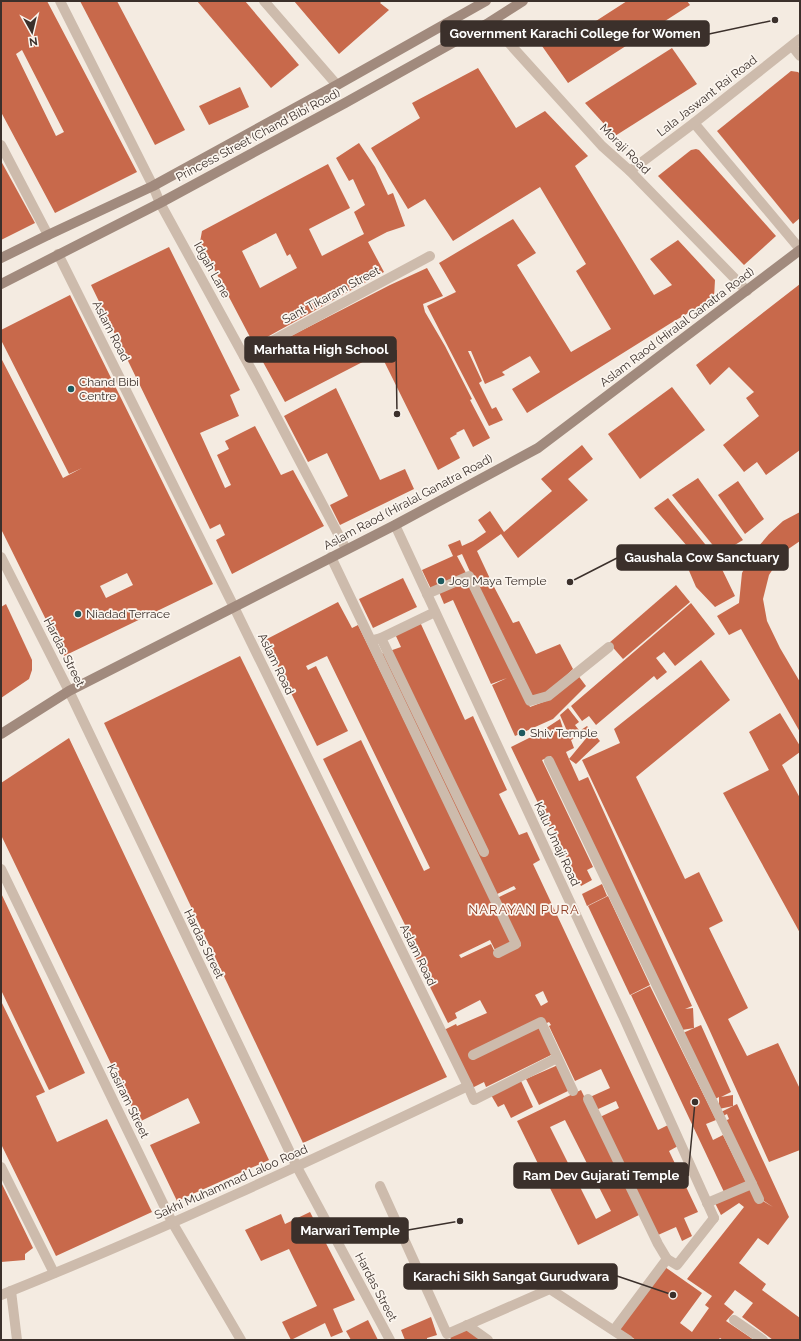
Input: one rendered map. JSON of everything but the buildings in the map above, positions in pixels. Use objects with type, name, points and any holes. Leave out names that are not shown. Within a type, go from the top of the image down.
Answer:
[{"type":"street","name":"Idgah Lane","points":[[60,1],[153,186],[160,203],[244,356],[346,549]]},
{"type":"street","points":[[264,1],[337,85]]},
{"type":"street","name":"Princess Street (Chand Bibi Road)","points":[[1,258],[153,186],[486,1]]},
{"type":"street","name":"Princess Street (Chand Bibi Road)","points":[[1,284],[160,203],[345,103],[490,22],[523,1]]},
{"type":"street","name":"Moraji Road","points":[[490,22],[602,146],[630,171],[747,291]]},
{"type":"street","name":"Lala Jaswant Rai Road","points":[[630,171],[694,123],[800,39]]},
{"type":"street","points":[[792,46],[800,56]]},
{"type":"street","points":[[694,123],[800,250]]},
{"type":"street","points":[[1,145],[48,235]]},
{"type":"street","name":"Aslam Raod (Hiralal Ganatra Road)","points":[[1,734],[69,691],[395,525],[538,448],[800,250]]},
{"type":"street","name":"Aslam Road","points":[[58,254],[234,607],[474,1100],[558,1058]]},
{"type":"street","name":"Sant Tikaram Street","points":[[244,356],[430,256]]},
{"type":"street","name":"Kalu Umaji Road","points":[[395,525],[623,1016],[714,1218],[677,1265],[667,1259]]},
{"type":"street","name":"Hardas Street","points":[[1,557],[69,691],[297,1167],[390,1340]]},
{"type":"street","points":[[331,557],[376,639],[484,852]]},
{"type":"street","points":[[426,594],[469,576],[530,701],[548,696],[609,646]]},
{"type":"street","points":[[376,639],[435,612]]},
{"type":"street","points":[[376,639],[516,944],[498,953]]},
{"type":"street","points":[[549,761],[759,1199]]},
{"type":"street","name":"Kasiram Street","points":[[1,869],[172,1222],[241,1340]]},
{"type":"street","points":[[473,1055],[541,1022],[573,1091]]},
{"type":"street","name":"Sakhi Muhammad Laloo Road","points":[[6,1293],[297,1167],[468,1086]]},
{"type":"street","points":[[588,1099],[658,1244],[667,1259],[614,1330]]},
{"type":"street","points":[[1,1167],[54,1273]]},
{"type":"street","points":[[707,1203],[752,1184]]},
{"type":"street","points":[[380,1186],[446,1334],[550,1289],[628,1340]]},
{"type":"street","points":[[6,1293],[17,1340]]},
{"type":"street","points":[[734,1320],[763,1340]]},
{"type":"street","points":[[467,1325],[488,1340]]},
{"type":"place","name":"Government Karachi College for Women","points":[[775,20]]},
{"type":"place","name":"Chand Bibi Centre","points":[[71,389]]},
{"type":"place","name":"Marhatta High School","points":[[397,414]]},
{"type":"place","name":"Jog Maya Temple","points":[[441,581]]},
{"type":"place","name":"Gaushala Cow Sanctuary","points":[[570,582]]},
{"type":"place","name":"Niadad Terrace","points":[[78,614]]},
{"type":"place","name":"Shiv Temple","points":[[522,733]]},
{"type":"place","name":"Ram Dev Gujarati Temple","points":[[695,1102]]},
{"type":"place","name":"Marwari Temple","points":[[460,1221]]},
{"type":"place","name":"Karachi Sikh Sangat Gurudwara","points":[[673,1295]]},
{"type":"district","name":"NARAYAN PURA","points":[[524,909]]}]
